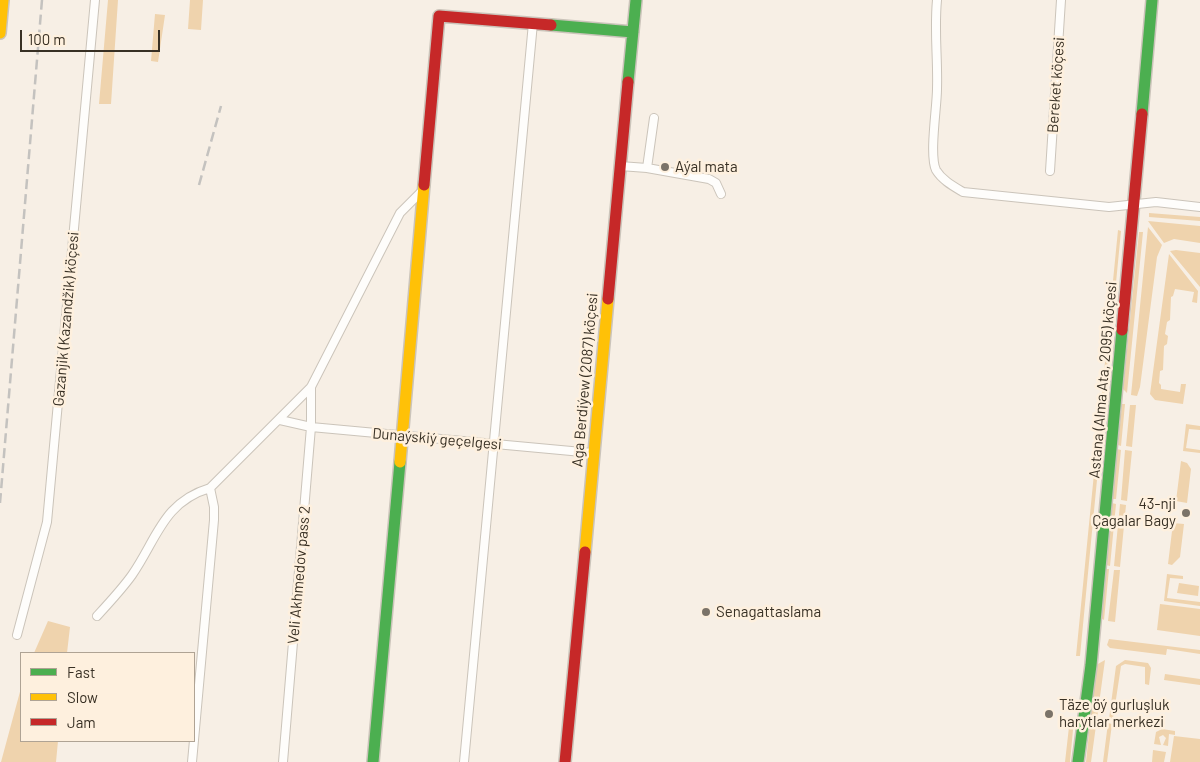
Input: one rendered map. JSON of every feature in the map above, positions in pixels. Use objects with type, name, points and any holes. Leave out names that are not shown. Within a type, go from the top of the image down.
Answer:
[{"type":"main road","points":[[0,33],[3,0]]},
{"type":"main road","name":"Aga Berdiýew (2087) köçesi","points":[[565,762],[636,0]]},
{"type":"main road","name":"Astana (Alma Ata, 2095) köçesi","points":[[1078,762],[1091,665],[1152,0]]},
{"type":"main road","points":[[373,762],[439,16],[633,32]]},
{"type":"street","name":"Gazanjik (Kazandžik) köçesi","points":[[17,635],[47,522],[95,0]]},
{"type":"street","points":[[937,0],[934,32],[937,87],[933,158],[936,169],[945,180],[963,192],[1109,207],[1156,202],[1200,207]]},
{"type":"street","name":"Bereket köçesi","points":[[1050,171],[1061,0]]},
{"type":"street","points":[[464,762],[533,23]]},
{"type":"street","points":[[647,168],[654,118]]},
{"type":"street","points":[[620,166],[647,168],[709,179],[716,183],[721,194]]},
{"type":"street","points":[[97,616],[131,576],[171,512],[187,497],[210,488],[312,387],[396,219],[425,188]]},
{"type":"street","name":"Veli Akhmedov pass 2","points":[[283,762],[311,427],[312,387]]},
{"type":"street","name":"Dunaýskiý geçelgesi","points":[[280,420],[311,427],[594,453]]},
{"type":"street","points":[[195,728],[214,514],[210,488]]},
{"type":"street","points":[[192,762],[194,742]]},
{"type":"shaded area","points":[[108,0],[118,0],[111,104],[99,104]]},
{"type":"shaded area","points":[[190,0],[203,0],[201,30],[188,29]]},
{"type":"shaded area","points":[[155,14],[165,15],[158,62],[151,61]]},
{"type":"shaded area","points":[[1149,213],[1200,217],[1200,221],[1149,217]]},
{"type":"shaded area","points":[[1148,221],[1200,226],[1200,243],[1174,239],[1164,243]]},
{"type":"shaded area","points":[[1148,227],[1162,245],[1157,257],[1140,387],[1137,396],[1131,395]]},
{"type":"shaded area","points":[[1118,230],[1121,231],[1080,656],[1076,656]]},
{"type":"shaded area","points":[[1139,232],[1143,232],[1127,393],[1123,389]]},
{"type":"shaded area","points":[[1170,251],[1200,253],[1200,287]]},
{"type":"shaded area","points":[[1169,254],[1198,291],[1197,303],[1192,302],[1194,292],[1175,289],[1171,297],[1170,320],[1167,322],[1165,334],[1168,336],[1167,344],[1164,346],[1163,370],[1160,371],[1159,383],[1161,389],[1180,392],[1181,384],[1186,384],[1183,404],[1155,400],[1150,394]]},
{"type":"shaded area","points":[[1122,404],[1125,404],[1121,446],[1118,445]]},
{"type":"shaded area","points":[[1130,405],[1136,405],[1132,447],[1126,446]]},
{"type":"shaded area","points":[[1186,424],[1200,426],[1200,430],[1189,429],[1186,448],[1200,450],[1200,453],[1183,451]]},
{"type":"shaded area","points":[[1117,449],[1121,450],[1116,499],[1112,499]]},
{"type":"shaded area","points":[[1125,450],[1132,451],[1127,501],[1121,500]]},
{"type":"shaded area","points":[[1181,461],[1187,463],[1191,469],[1187,503],[1176,501]]},
{"type":"shaded area","points":[[1112,503],[1116,504],[1110,566],[1106,565]]},
{"type":"shaded area","points":[[1120,504],[1126,505],[1120,567],[1114,566]]},
{"type":"shaded area","points":[[1173,523],[1184,524],[1180,557],[1172,565],[1168,564]]},
{"type":"shaded area","points":[[1106,569],[1109,569],[1104,620],[1101,618]]},
{"type":"shaded area","points":[[1114,570],[1120,570],[1115,622],[1108,621]]},
{"type":"shaded area","points":[[1167,574],[1183,576],[1183,579],[1170,578],[1167,598],[1200,602],[1200,606],[1164,601]]},
{"type":"shaded area","points":[[1179,583],[1199,586],[1198,596],[1177,593]]},
{"type":"shaded area","points":[[1160,604],[1200,609],[1200,636],[1157,630]]},
{"type":"shaded area","points":[[48,621],[70,627],[67,652],[34,652]]},
{"type":"shaded area","points":[[1109,639],[1200,650],[1200,654],[1167,649],[1166,655],[1110,648],[1107,645]]},
{"type":"shaded area","points":[[1105,660],[1091,762],[1086,762],[1096,665]]},
{"type":"shaded area","points":[[1125,660],[1148,663],[1151,668],[1149,685],[1145,684],[1145,667],[1125,664],[1121,666],[1113,719],[1109,719],[1116,666]]},
{"type":"shaded area","points":[[1165,674],[1200,679],[1200,685],[1164,680]]},
{"type":"shaded area","points":[[20,692],[20,742],[58,742],[56,762],[1,762]]},
{"type":"shaded area","points":[[1070,718],[1074,719],[1070,762],[1065,762]]},
{"type":"shaded area","points":[[1108,723],[1112,724],[1107,762],[1103,762]]},
{"type":"shaded area","points":[[1162,729],[1175,731],[1175,735],[1169,734],[1168,746],[1163,745],[1166,738],[1163,735],[1159,737],[1161,745],[1154,744],[1156,732]]},
{"type":"shaded area","points":[[1174,736],[1200,739],[1200,762],[1170,762]]},
{"type":"shaded area","points":[[1153,750],[1166,752],[1164,762],[1152,762]]},
{"type":"railway","points":[[0,503],[42,0]]},
{"type":"railway","points":[[199,185],[221,106]]},
{"type":"traffic: fast","points":[[628,82],[636,0]]},
{"type":"traffic: fast","points":[[1142,114],[1152,0]]},
{"type":"traffic: fast","points":[[551,25],[633,32]]},
{"type":"traffic: fast","points":[[1078,762],[1091,665],[1122,330]]},
{"type":"traffic: fast","points":[[373,762],[400,462]]},
{"type":"traffic: slow","points":[[0,33],[3,0]]},
{"type":"traffic: slow","points":[[400,462],[424,185]]},
{"type":"traffic: slow","points":[[585,552],[608,299]]},
{"type":"traffic: jam","points":[[424,185],[439,16],[551,25]]},
{"type":"traffic: jam","points":[[608,299],[628,82]]},
{"type":"traffic: jam","points":[[1122,330],[1142,114]]},
{"type":"traffic: jam","points":[[565,762],[585,552]]},
{"type":"place","name":"Aýal mata","points":[[665,167]]},
{"type":"place","name":"43-nji Çagalar Bagy","points":[[1186,513]]},
{"type":"place","name":"Senagattaslama","points":[[706,612]]},
{"type":"place","name":"Täze öý gurluşluk harytlar merkezi","points":[[1049,714]]}]
